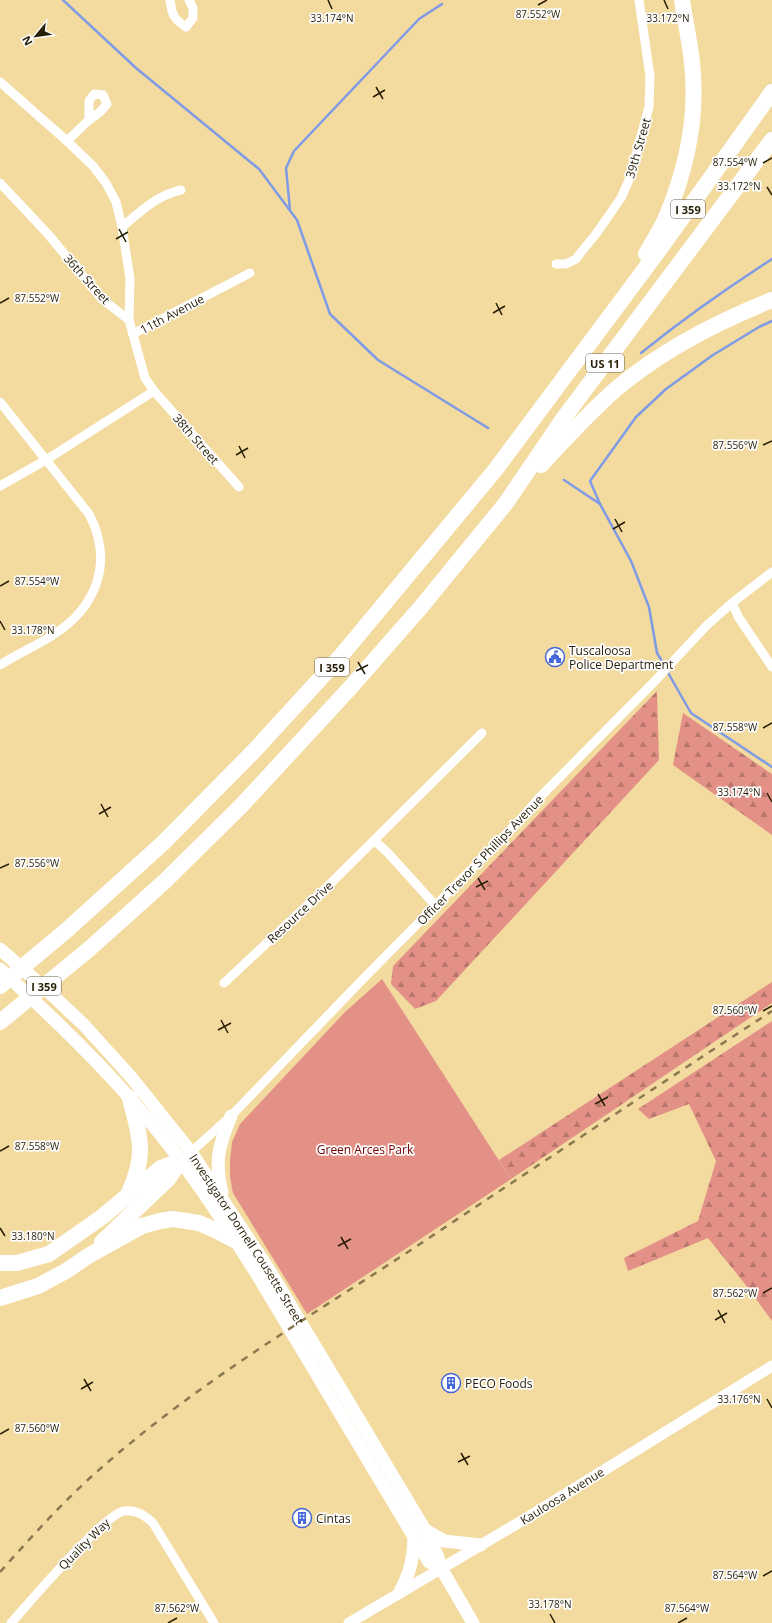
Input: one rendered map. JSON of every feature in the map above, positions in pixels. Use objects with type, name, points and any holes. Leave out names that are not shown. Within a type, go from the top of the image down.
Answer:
[{"type":"highway","points":[[618,306],[664,221],[677,191],[685,160],[691,128],[694,96],[692,63],[682,0]]},
{"type":"highway","name":"I 359","points":[[0,986],[68,930],[157,848],[220,786],[297,705],[402,584],[496,469],[662,246],[772,92]]},
{"type":"highway","name":"US 11","points":[[506,503],[563,419],[772,140]]},
{"type":"highway","points":[[747,310],[772,293]]},
{"type":"highway","points":[[506,503],[560,445],[616,390],[654,360],[747,310],[772,300]]},
{"type":"highway","name":"I 359","points":[[0,1022],[88,950],[125,917],[241,806],[350,688],[406,624],[506,503]]},
{"type":"highway","points":[[128,1194],[139,1165],[140,1144],[139,1133],[130,1098]]},
{"type":"highway","points":[[0,1263],[17,1263],[48,1254],[102,1217],[161,1168],[186,1156]]},
{"type":"highway","points":[[88,1256],[168,1179],[186,1156]]},
{"type":"highway","points":[[0,1298],[38,1286],[142,1226],[173,1218],[199,1223],[236,1241]]},
{"type":"main road","name":"Investigator Dornell Cousette Street","points":[[0,949],[84,1025],[131,1077],[186,1156],[236,1241],[263,1272]]},
{"type":"main road","name":"Investigator Dornell Cousette Street","points":[[0,969],[72,1036],[186,1156],[224,1201],[263,1272],[420,1534],[438,1557],[441,1568],[473,1623]]},
{"type":"main road","points":[[224,1201],[217,1162],[221,1140],[231,1116]]},
{"type":"main road","points":[[400,1592],[408,1576],[420,1534],[444,1541],[481,1545]]},
{"type":"street","points":[[170,0],[172,13],[177,22],[186,27],[194,18],[193,8],[189,0]]},
{"type":"street","name":"39th Street","points":[[556,264],[566,264],[576,259],[596,234],[621,198],[629,180],[650,107],[650,76],[639,0]]},
{"type":"street","name":"36th Street","points":[[0,82],[67,141],[93,166],[106,183],[116,202],[122,227],[130,280],[129,320]]},
{"type":"street","points":[[67,141],[89,120]]},
{"type":"street","name":"36th Street","points":[[0,183],[47,233],[102,299],[129,320]]},
{"type":"street","points":[[122,227],[160,197],[170,192],[181,190]]},
{"type":"street","name":"11th Avenue","points":[[154,390],[146,378],[133,334],[250,273]]},
{"type":"street","points":[[129,320],[133,334]]},
{"type":"street","points":[[0,486],[46,460],[154,390]]},
{"type":"street","name":"38th Street","points":[[154,390],[239,487]]},
{"type":"street","points":[[0,402],[89,514],[94,524],[100,544],[101,555],[101,566],[97,587],[85,606],[62,628],[0,665]]},
{"type":"street","name":"Officer Trevor S Phillips Avenue","points":[[186,1156],[231,1116],[363,979],[520,820],[538,798],[652,684],[706,626],[732,603],[772,572]]},
{"type":"street","points":[[732,603],[739,618],[772,667]]},
{"type":"street","name":"Resource Drive","points":[[224,983],[375,841],[482,733]]},
{"type":"street","points":[[375,841],[388,853],[436,906]]},
{"type":"street","name":"Kauloosa Avenue","points":[[349,1623],[530,1516],[772,1366]]},
{"type":"street","name":"Quality Way","points":[[11,1623],[76,1551],[113,1516],[123,1511],[135,1510],[145,1515],[153,1523],[214,1623]]},
{"type":"green space","points":[[657,691],[659,760],[436,1001],[415,1009],[391,984],[393,966]]},
{"type":"green space","points":[[683,713],[772,774],[772,835],[673,765]]},
{"type":"green space","name":"Green Arces Park","points":[[382,979],[511,1179],[307,1314],[233,1193],[230,1177],[232,1142],[240,1124],[345,1012]]},
{"type":"green space","points":[[772,982],[772,1003],[511,1179],[499,1160]]},
{"type":"green space","points":[[772,1021],[772,1321],[745,1284],[708,1238],[628,1271],[624,1258],[698,1221],[716,1161],[689,1104],[649,1119],[638,1109]]},
{"type":"waterway","points":[[63,0],[136,68],[259,169],[297,220],[330,314],[378,360],[488,428]]},
{"type":"waterway","points":[[290,210],[286,168],[294,151],[419,19],[442,4]]},
{"type":"waterway","points":[[641,353],[705,304],[772,259]]},
{"type":"waterway","points":[[600,504],[590,481],[636,417],[666,389],[713,355],[759,327],[772,321]]},
{"type":"waterway","points":[[564,480],[600,504],[631,561],[649,607],[657,653],[665,666]]},
{"type":"waterway","points":[[667,671],[691,713],[772,767]]},
{"type":"railway","points":[[0,1572],[79,1488],[143,1433],[217,1377],[772,1011]]},
{"type":"place","name":"Tuscaloosa Police Department","points":[[555,657]]},
{"type":"place","name":"PECO Foods","points":[[451,1383]]},
{"type":"place","name":"Cintas","points":[[302,1518]]}]
